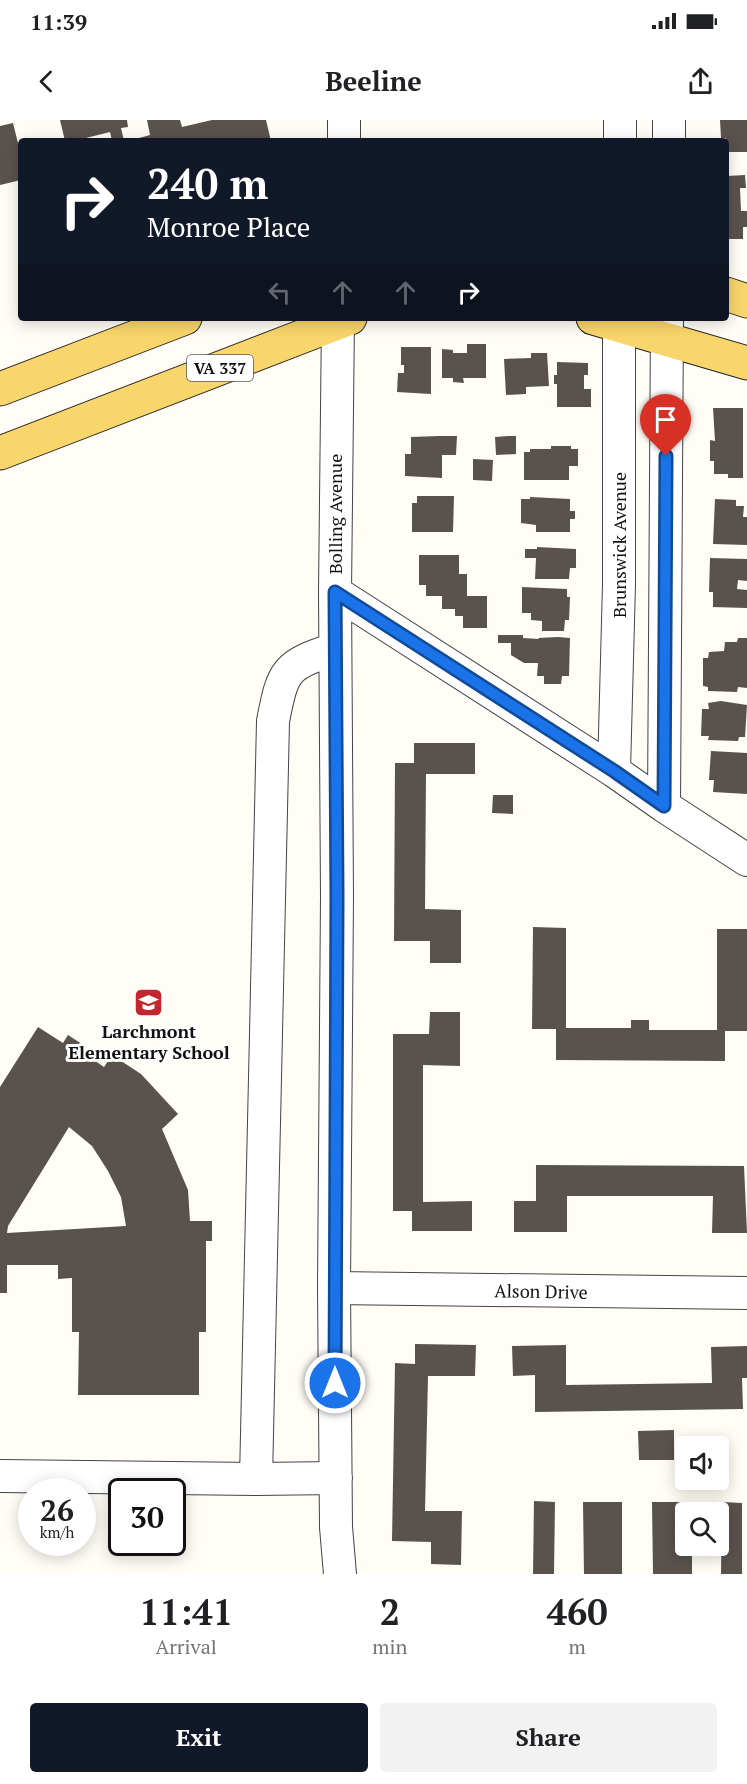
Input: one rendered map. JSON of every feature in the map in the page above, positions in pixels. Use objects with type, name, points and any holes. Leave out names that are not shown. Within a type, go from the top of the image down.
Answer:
[{"type":"main road","points":[[729,295],[747,301]]},
{"type":"main road","points":[[0,388],[177,321]]},
{"type":"main road","name":"VA 337","points":[[0,453],[337,321]]},
{"type":"main road","points":[[610,321],[667,329],[747,363]]},
{"type":"street","points":[[344,120],[344,138]]},
{"type":"street","points":[[620,120],[620,138]]},
{"type":"street","points":[[669,120],[669,138]]},
{"type":"street","name":"Bolling Avenue","points":[[340,1574],[336,1527],[334,1288],[337,896],[335,592],[342,321]]},
{"type":"street","name":"Brunswick Avenue","points":[[610,321],[619,584],[614,771]]},
{"type":"street","points":[[664,806],[667,329]]},
{"type":"street","points":[[335,592],[614,771],[747,860]]},
{"type":"street","points":[[256,1479],[273,721],[280,687],[290,669],[307,658],[335,649]]},
{"type":"street","name":"Alson Drive","points":[[334,1288],[747,1293]]},
{"type":"street","points":[[0,1476],[336,1478]]},
{"type":"building","points":[[60,120],[127,120],[128,127],[121,128],[123,138],[111,138],[110,132],[86,138],[64,138]]},
{"type":"building","points":[[147,120],[180,120],[182,127],[212,120],[266,120],[270,138],[139,138],[150,135]]},
{"type":"building","points":[[720,120],[747,120],[747,152],[729,152],[729,138],[721,138]]},
{"type":"building","points":[[13,123],[18,143],[18,181],[0,185],[0,126]]},
{"type":"building","points":[[745,175],[746,188],[740,188],[741,211],[747,211],[747,227],[743,227],[743,239],[729,239],[729,176]]},
{"type":"building","points":[[467,344],[486,344],[486,378],[463,378],[464,383],[453,382],[453,378],[442,378],[442,349],[453,350],[453,353],[467,353]]},
{"type":"building","points":[[401,347],[431,347],[431,394],[397,392],[398,373],[404,373],[404,365],[401,365]]},
{"type":"building","points":[[531,353],[547,353],[549,386],[526,387],[526,394],[506,395],[504,359],[531,358]]},
{"type":"building","points":[[557,362],[588,363],[588,375],[584,375],[584,389],[591,389],[591,407],[557,407],[557,384],[554,384],[554,375],[557,375]]},
{"type":"building","points":[[713,408],[743,408],[743,478],[728,478],[728,474],[714,474],[714,461],[710,461],[710,440],[715,441]]},
{"type":"building","points":[[457,436],[456,455],[442,455],[442,478],[405,476],[405,454],[411,454],[411,437]]},
{"type":"building","points":[[516,436],[516,454],[496,455],[495,437]]},
{"type":"building","points":[[551,446],[571,446],[571,449],[578,449],[578,466],[569,466],[569,480],[524,480],[524,452],[530,452],[530,449],[551,449]]},
{"type":"building","points":[[473,459],[493,460],[492,481],[473,480]]},
{"type":"building","points":[[417,496],[454,496],[453,532],[412,532],[412,503],[417,503]]},
{"type":"building","points":[[530,497],[570,499],[570,511],[575,511],[575,519],[570,519],[570,532],[536,532],[536,525],[521,523],[521,499],[530,499]]},
{"type":"building","points":[[715,499],[736,500],[736,506],[744,506],[743,517],[747,517],[747,545],[713,544]]},
{"type":"building","points":[[537,547],[576,549],[576,568],[570,568],[569,579],[535,579],[536,558],[525,558],[525,549],[537,549]]},
{"type":"building","points":[[419,555],[459,555],[459,574],[467,574],[467,596],[487,596],[487,628],[463,628],[463,616],[455,616],[455,609],[442,609],[442,596],[426,596],[426,585],[419,585]]},
{"type":"building","points":[[710,558],[747,559],[747,581],[738,580],[737,589],[747,590],[747,608],[713,607],[713,592],[709,592]]},
{"type":"building","points":[[522,587],[567,589],[567,597],[570,597],[569,620],[565,620],[564,631],[542,631],[542,621],[531,620],[531,613],[522,613]]},
{"type":"building","points":[[498,635],[523,635],[523,638],[539,639],[570,638],[569,676],[562,676],[561,684],[544,684],[544,676],[537,676],[538,663],[524,663],[511,655],[511,643],[498,643]]},
{"type":"building","points":[[738,638],[747,638],[747,688],[738,687],[737,692],[708,691],[708,687],[703,686],[703,658],[708,658],[709,652],[724,651],[725,642],[737,642]]},
{"type":"building","points":[[721,701],[747,705],[745,737],[739,737],[738,741],[708,740],[709,736],[701,736],[702,709],[709,709],[708,703]]},
{"type":"building","points":[[414,743],[475,743],[475,774],[426,774],[425,909],[461,910],[461,963],[430,963],[430,941],[394,941],[395,763],[414,763]]},
{"type":"building","points":[[711,751],[747,753],[747,794],[713,792],[714,780],[709,780]]},
{"type":"building","points":[[493,795],[513,795],[513,814],[492,813]]},
{"type":"building","points":[[533,927],[566,928],[566,1028],[631,1028],[631,1020],[649,1020],[649,1030],[717,1030],[717,929],[747,929],[747,1031],[725,1031],[725,1061],[556,1060],[556,1029],[532,1029]]},
{"type":"building","points":[[430,1012],[460,1012],[460,1066],[423,1065],[423,1202],[472,1201],[472,1231],[412,1231],[412,1211],[393,1211],[393,1034],[429,1034]]},
{"type":"building","points":[[38,1027],[63,1043],[68,1035],[85,1046],[82,1052],[104,1067],[112,1055],[141,1074],[178,1114],[162,1129],[188,1190],[190,1221],[212,1221],[212,1241],[206,1241],[206,1332],[199,1332],[199,1395],[78,1395],[79,1332],[72,1332],[72,1278],[58,1279],[58,1265],[7,1265],[7,1293],[0,1293],[0,1087]],"holes":[[[69,1127],[92,1146],[121,1197],[126,1226],[7,1233],[8,1226]]]},
{"type":"building","points":[[536,1165],[744,1166],[747,1233],[712,1233],[713,1196],[567,1196],[567,1232],[514,1232],[514,1201],[536,1201]]},
{"type":"building","points":[[415,1344],[476,1345],[475,1376],[428,1376],[425,1511],[462,1511],[461,1565],[431,1564],[431,1542],[392,1541],[395,1363],[415,1364]]},
{"type":"building","points":[[566,1345],[566,1385],[712,1383],[711,1347],[747,1346],[747,1378],[742,1378],[743,1409],[535,1412],[535,1375],[513,1376],[512,1346]]},
{"type":"building","points":[[674,1430],[674,1460],[639,1460],[638,1431]]},
{"type":"building","points":[[534,1501],[555,1502],[554,1574],[533,1574]]},
{"type":"building","points":[[583,1502],[622,1502],[622,1574],[584,1574]]},
{"type":"building","points":[[652,1502],[675,1502],[675,1556],[692,1556],[692,1574],[653,1574]]},
{"type":"building","points":[[729,1502],[742,1503],[742,1574],[721,1574],[721,1556],[729,1556]]},
{"type":"place","name":"Larchmont Elementary School","points":[[149,1002]]},
{"type":"route","points":[[335,1383],[337,896],[335,592],[614,771],[664,806],[666,456]]}]
